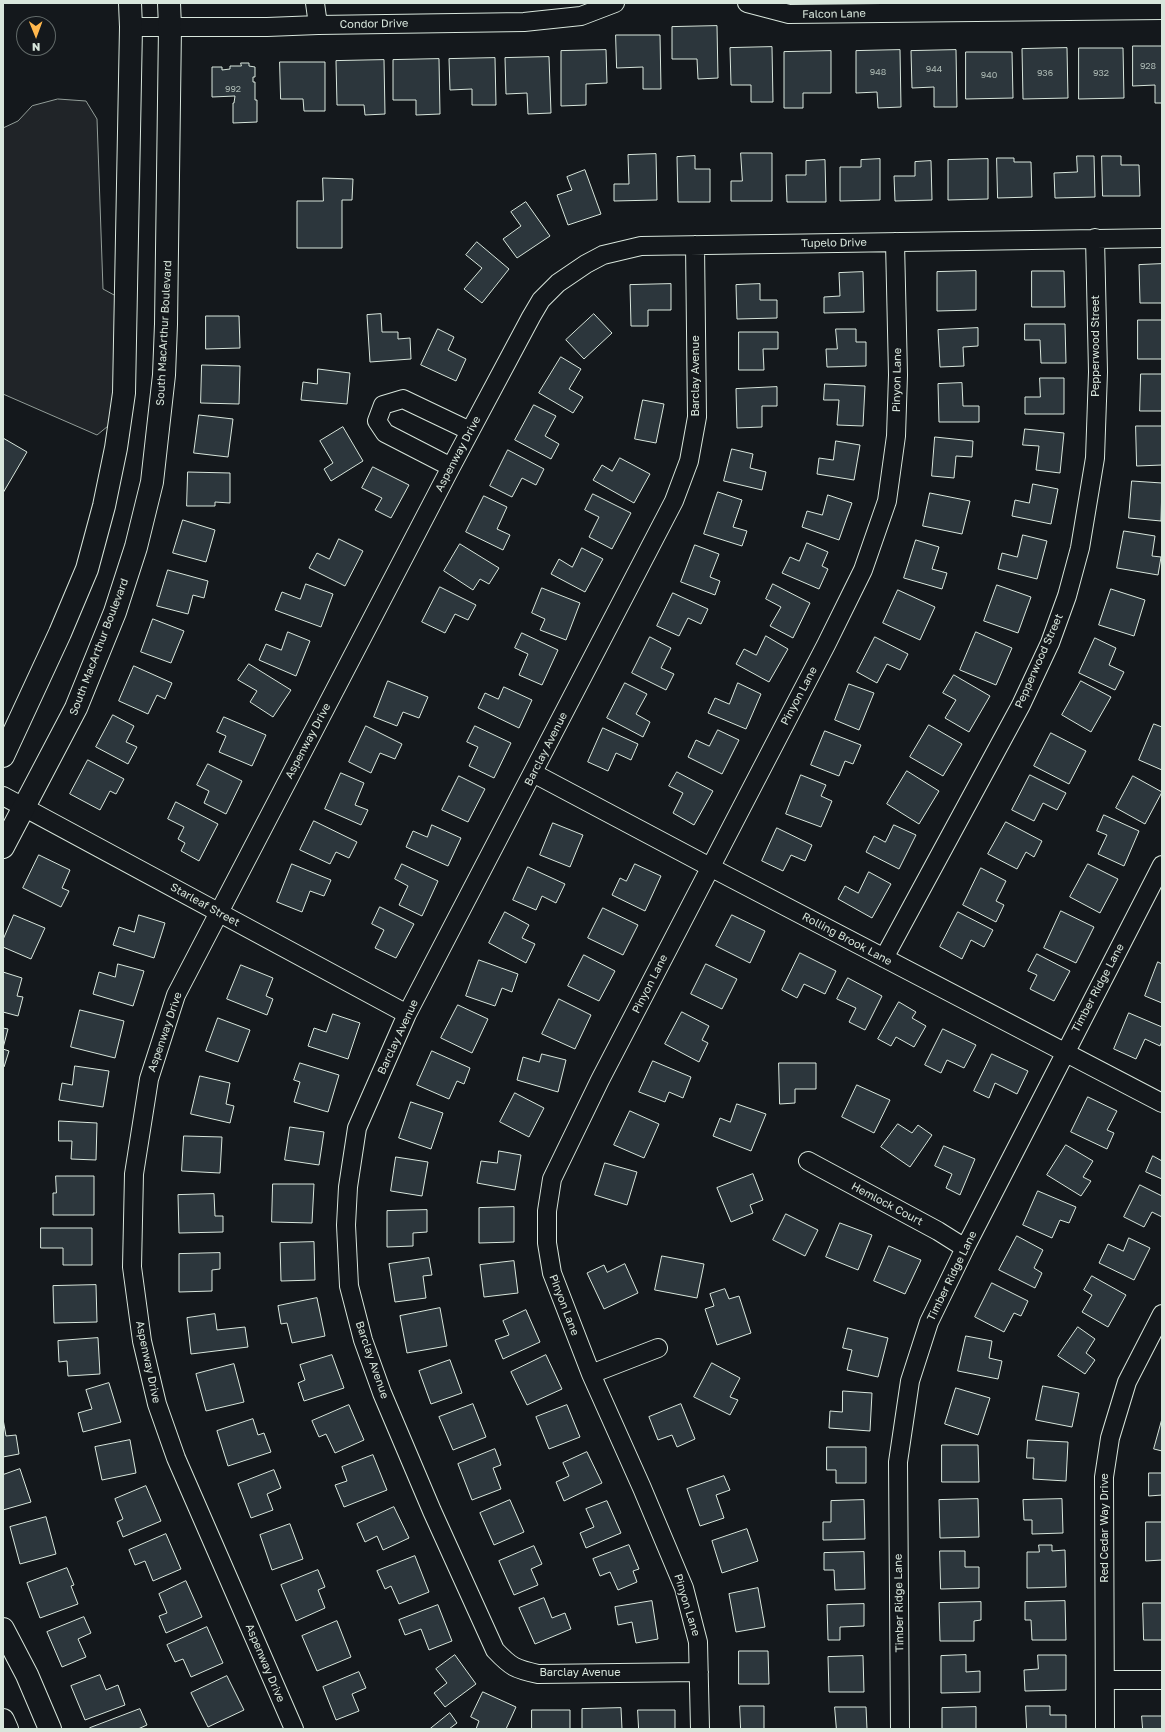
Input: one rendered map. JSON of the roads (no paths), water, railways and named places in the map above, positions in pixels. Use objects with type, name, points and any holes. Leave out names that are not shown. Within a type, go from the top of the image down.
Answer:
[{"type":"main road","points":[[3,756],[60,634],[87,569],[104,506],[116,448],[124,393],[131,27],[130,3]]},
{"type":"main road","name":"South MacArthur Boulevard","points":[[3,847],[76,708],[115,612],[136,547],[152,482],[164,375],[166,324],[170,27],[169,3]]},
{"type":"main road","points":[[3,1629],[27,1675],[50,1729]]},
{"type":"main road","points":[[3,1720],[7,1729]]},
{"type":"street","points":[[315,3],[318,24]]},
{"type":"street","name":"Condor Drive","points":[[131,27],[267,27],[318,24],[524,22],[581,16],[615,3]]},
{"type":"street","name":"Falcon Lane","points":[[747,3],[789,14],[1022,7],[1162,10]]},
{"type":"street","name":"Pepperwood Street","points":[[884,958],[1021,705],[1050,643],[1067,596],[1080,548],[1095,458],[1098,372],[1095,238]]},
{"type":"street","name":"Tupelo Drive","points":[[531,316],[541,300],[558,283],[603,255],[641,246],[1162,238]]},
{"type":"street","name":"Pinyon Lane","points":[[700,1729],[698,1642],[684,1588],[642,1488],[591,1374],[552,1273],[547,1244],[547,1211],[552,1179],[600,1080],[826,645],[863,570],[887,501],[896,436],[898,375],[895,242]]},
{"type":"street","name":"Barclay Avenue","points":[[695,245],[697,417],[689,461],[674,501],[534,773],[407,1014],[357,1128],[348,1187],[346,1225],[349,1286],[362,1340],[382,1393],[432,1511],[495,1650],[506,1662],[517,1669],[538,1674],[699,1672]]},
{"type":"street","name":"Aspenway Drive","points":[[294,1729],[176,1458],[162,1418],[142,1341],[132,1268],[134,1174],[149,1079],[176,996],[218,912],[531,316]]},
{"type":"street","points":[[451,467],[385,433],[377,422],[383,405],[403,399],[470,431]]},
{"type":"street","name":"Rolling Brook Lane","points":[[534,773],[710,867],[1162,1103]]},
{"type":"street","name":"Starleaf Street","points":[[3,796],[407,1014]]},
{"type":"street","name":"Timber Ridge Lane","points":[[900,1729],[898,1462],[910,1381],[929,1322],[965,1248],[1064,1052],[1162,865]]},
{"type":"street","name":"Hemlock Court","points":[[808,1162],[938,1231],[965,1248]]},
{"type":"street","name":"Red Cedar Way Drive","points":[[1105,1729],[1104,1477],[1110,1438],[1127,1382],[1162,1314]]},
{"type":"street","points":[[591,1374],[658,1348]]},
{"type":"street","points":[[1105,1680],[1162,1680]]}]
